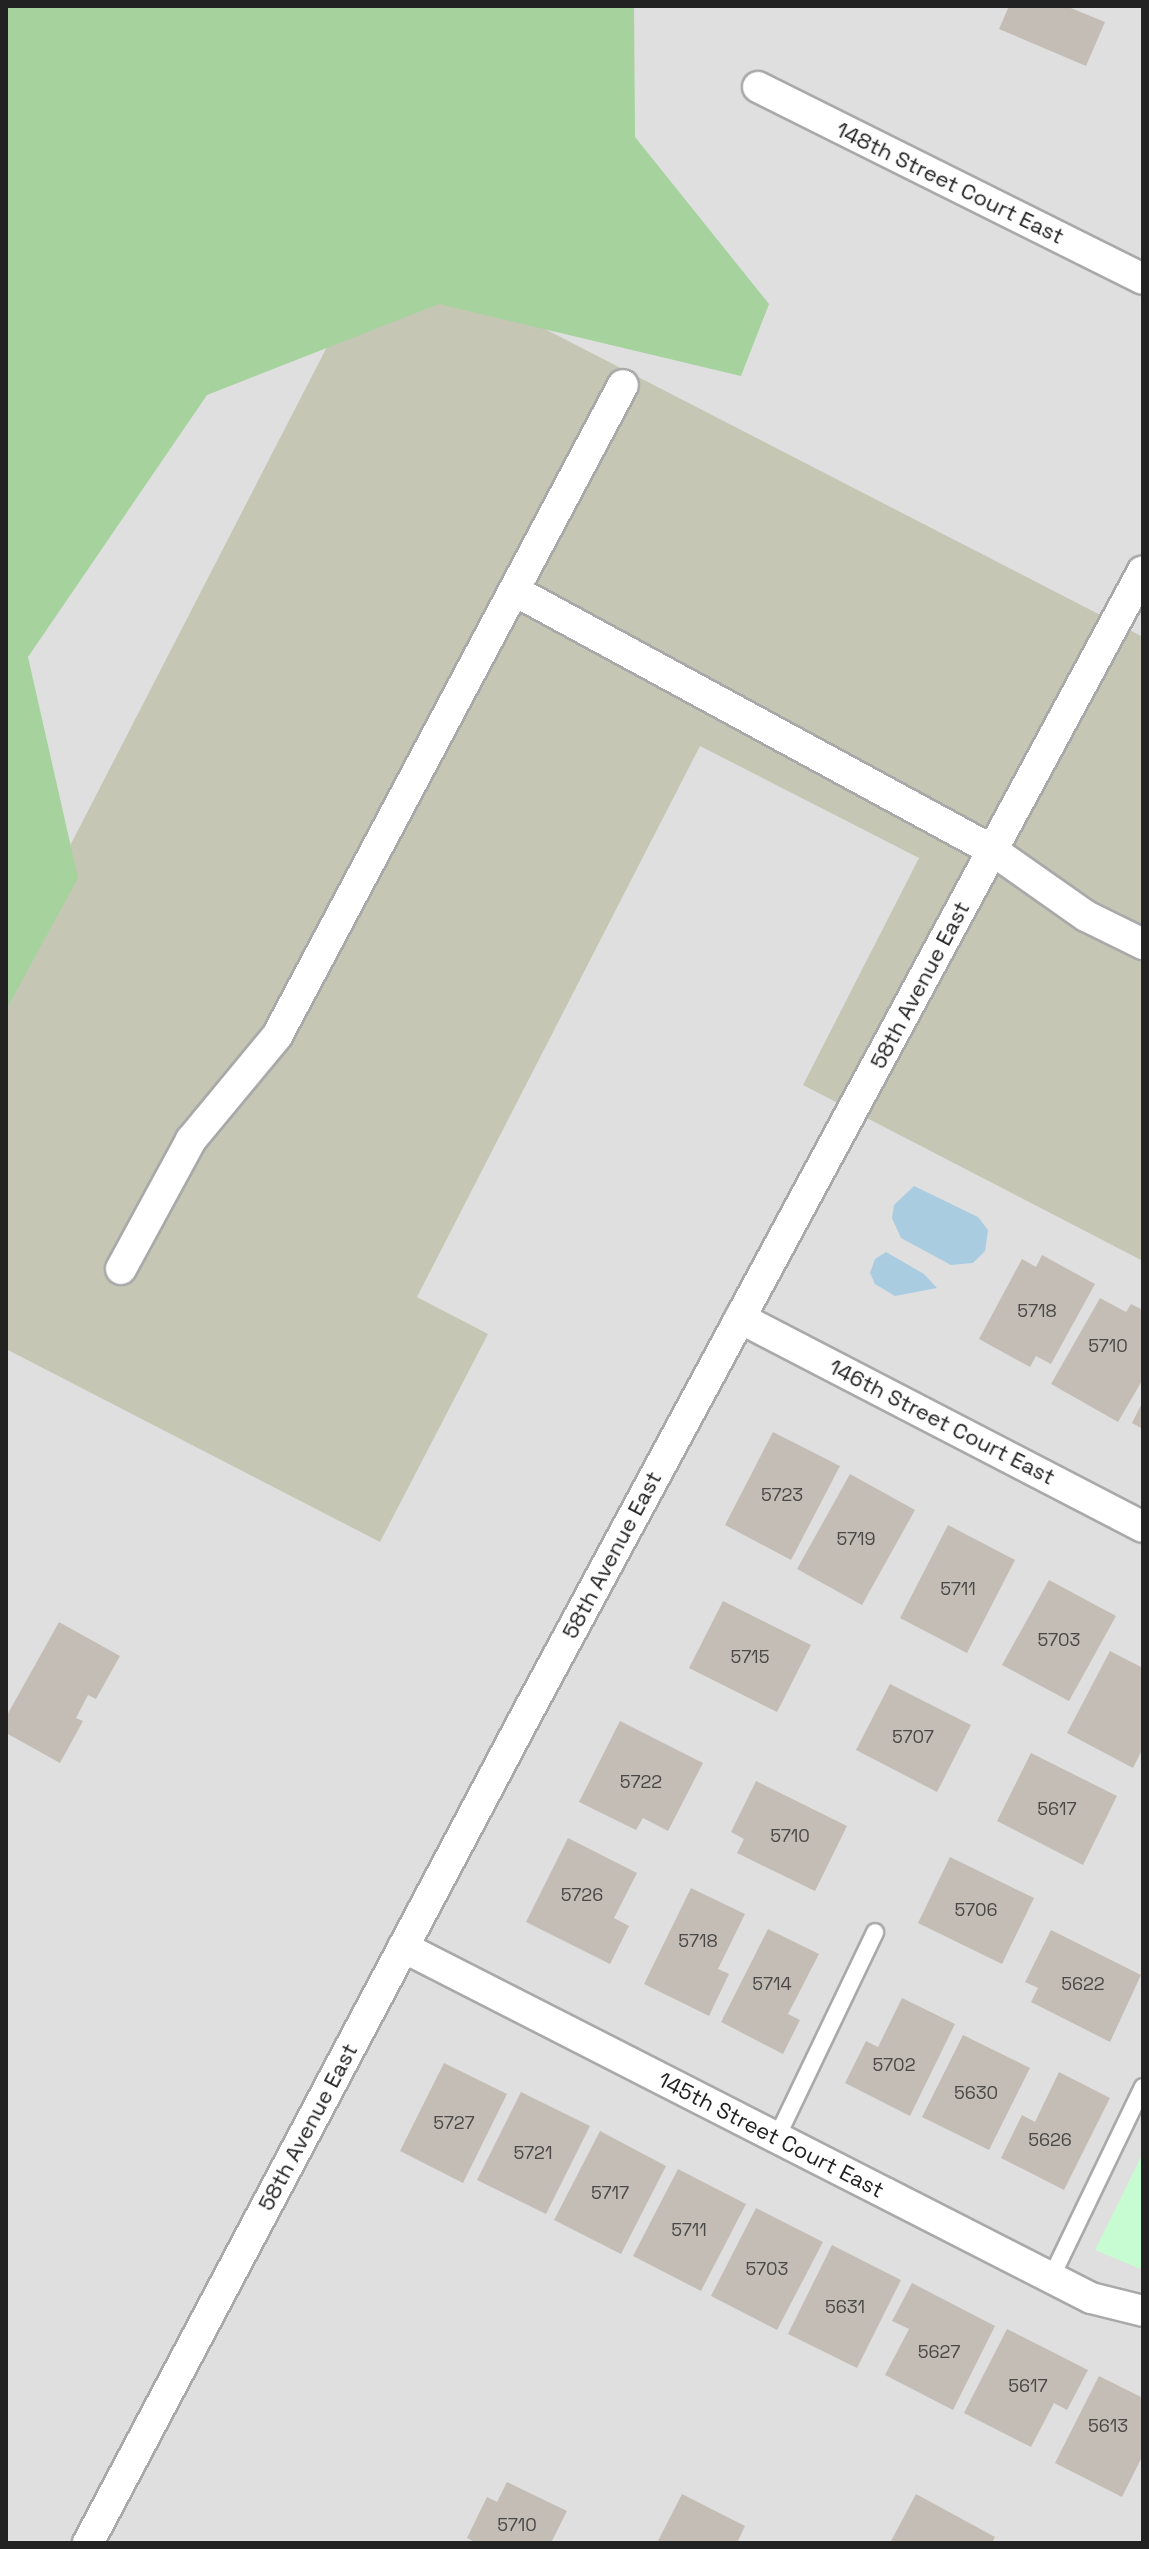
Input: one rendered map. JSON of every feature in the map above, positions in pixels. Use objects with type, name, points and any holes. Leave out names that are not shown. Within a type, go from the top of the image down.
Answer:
[{"type":"street","name":"148th Street Court East","points":[[758,87],[1143,279]]},
{"type":"street","points":[[121,1269],[191,1140],[277,1036],[623,385]]},
{"type":"street","name":"58th Avenue East","points":[[88,2543],[403,1947],[1143,571]]},
{"type":"street","points":[[515,591],[992,850],[1086,916],[1143,944]]},
{"type":"street","name":"146th Street Court East","points":[[740,1318],[1143,1527]]},
{"type":"street","name":"145th Street Court East","points":[[403,1947],[1091,2298],[1143,2311]]},
{"type":"lane","points":[[777,2137],[875,1932]]},
{"type":"lane","points":[[1051,2278],[1143,2087]]},
{"type":"shaded area","points":[[6,6],[1143,6],[1143,2543],[6,2543]]},
{"type":"shaded area","points":[[380,244],[1143,637],[1143,1261],[803,1085],[919,858],[700,746],[417,1297],[488,1334],[380,1542],[6,1349],[6,970]]},
{"type":"green space","points":[[6,6],[634,6],[635,137],[769,304],[741,376],[439,304],[207,395],[28,657],[78,878],[6,1010]]},
{"type":"green space","points":[[1143,2153],[1143,2268],[1138,2268],[1095,2250]]},
{"type":"water","points":[[914,1186],[978,1217],[988,1230],[985,1251],[973,1263],[951,1265],[901,1238],[892,1218],[894,1205]]},
{"type":"water","points":[[886,1252],[924,1274],[937,1288],[895,1296],[875,1284],[870,1273],[875,1259]]},
{"type":"building","points":[[1009,6],[1066,6],[1105,22],[1086,66],[999,29]]},
{"type":"building","points":[[1042,1255],[1095,1284],[1051,1364],[1036,1356],[1030,1367],[979,1339],[1022,1259],[1036,1267]]},
{"type":"building","points":[[1100,1298],[1126,1312],[1131,1304],[1143,1310],[1143,1379],[1118,1422],[1051,1384]]},
{"type":"building","points":[[1143,1401],[1143,1429],[1132,1423]]},
{"type":"building","points":[[773,1432],[840,1466],[791,1560],[725,1525]]},
{"type":"building","points":[[850,1474],[915,1510],[862,1605],[797,1569]]},
{"type":"building","points":[[948,1525],[1015,1560],[967,1653],[900,1618]]},
{"type":"building","points":[[1049,1580],[1116,1616],[1069,1701],[1002,1665]]},
{"type":"building","points":[[723,1601],[811,1645],[777,1712],[689,1668]]},
{"type":"building","points":[[59,1622],[120,1656],[96,1699],[88,1695],[76,1718],[83,1721],[60,1763],[6,1733],[6,1717]]},
{"type":"building","points":[[1110,1651],[1143,1668],[1143,1748],[1133,1768],[1067,1733]]},
{"type":"building","points":[[890,1684],[971,1725],[937,1792],[856,1750]]},
{"type":"building","points":[[620,1721],[703,1763],[668,1831],[643,1818],[636,1830],[579,1802]]},
{"type":"building","points":[[1031,1753],[1117,1796],[1083,1865],[997,1821]]},
{"type":"building","points":[[756,1781],[847,1826],[815,1891],[737,1853],[744,1839],[731,1832]]},
{"type":"building","points":[[568,1838],[637,1873],[614,1918],[629,1926],[610,1964],[526,1922]]},
{"type":"building","points":[[950,1857],[1034,1898],[1002,1964],[918,1923]]},
{"type":"building","points":[[691,1888],[745,1914],[718,1969],[729,1974],[709,2016],[644,1984]]},
{"type":"building","points":[[768,1929],[819,1954],[788,2014],[800,2020],[783,2054],[721,2022]]},
{"type":"building","points":[[1051,1930],[1141,1975],[1110,2042],[1031,2002],[1038,1988],[1025,1982]]},
{"type":"building","points":[[902,1998],[955,2024],[910,2116],[845,2083],[866,2041],[878,2047]]},
{"type":"building","points":[[963,2035],[1030,2068],[989,2150],[922,2117]]},
{"type":"building","points":[[444,2063],[507,2094],[463,2183],[400,2151]]},
{"type":"building","points":[[1059,2072],[1110,2098],[1064,2190],[1001,2158],[1022,2115],[1035,2122]]},
{"type":"building","points":[[521,2092],[590,2126],[546,2214],[477,2180]]},
{"type":"building","points":[[600,2131],[666,2166],[621,2254],[554,2220]]},
{"type":"building","points":[[678,2169],[746,2204],[701,2291],[633,2256]]},
{"type":"building","points":[[756,2208],[823,2242],[777,2330],[711,2296]]},
{"type":"building","points":[[832,2245],[901,2280],[857,2368],[788,2334]]},
{"type":"building","points":[[912,2283],[995,2326],[953,2410],[885,2375],[909,2329],[892,2321]]},
{"type":"building","points":[[1007,2329],[1088,2370],[1067,2410],[1054,2403],[1031,2447],[964,2413]]},
{"type":"building","points":[[1099,2376],[1143,2398],[1143,2455],[1122,2497],[1055,2463]]},
{"type":"building","points":[[507,2482],[567,2511],[551,2543],[477,2543],[467,2538],[487,2497],[497,2502]]},
{"type":"building","points":[[682,2494],[745,2526],[737,2543],[657,2543]]},
{"type":"building","points":[[916,2494],[995,2537],[992,2543],[890,2543]]}]
